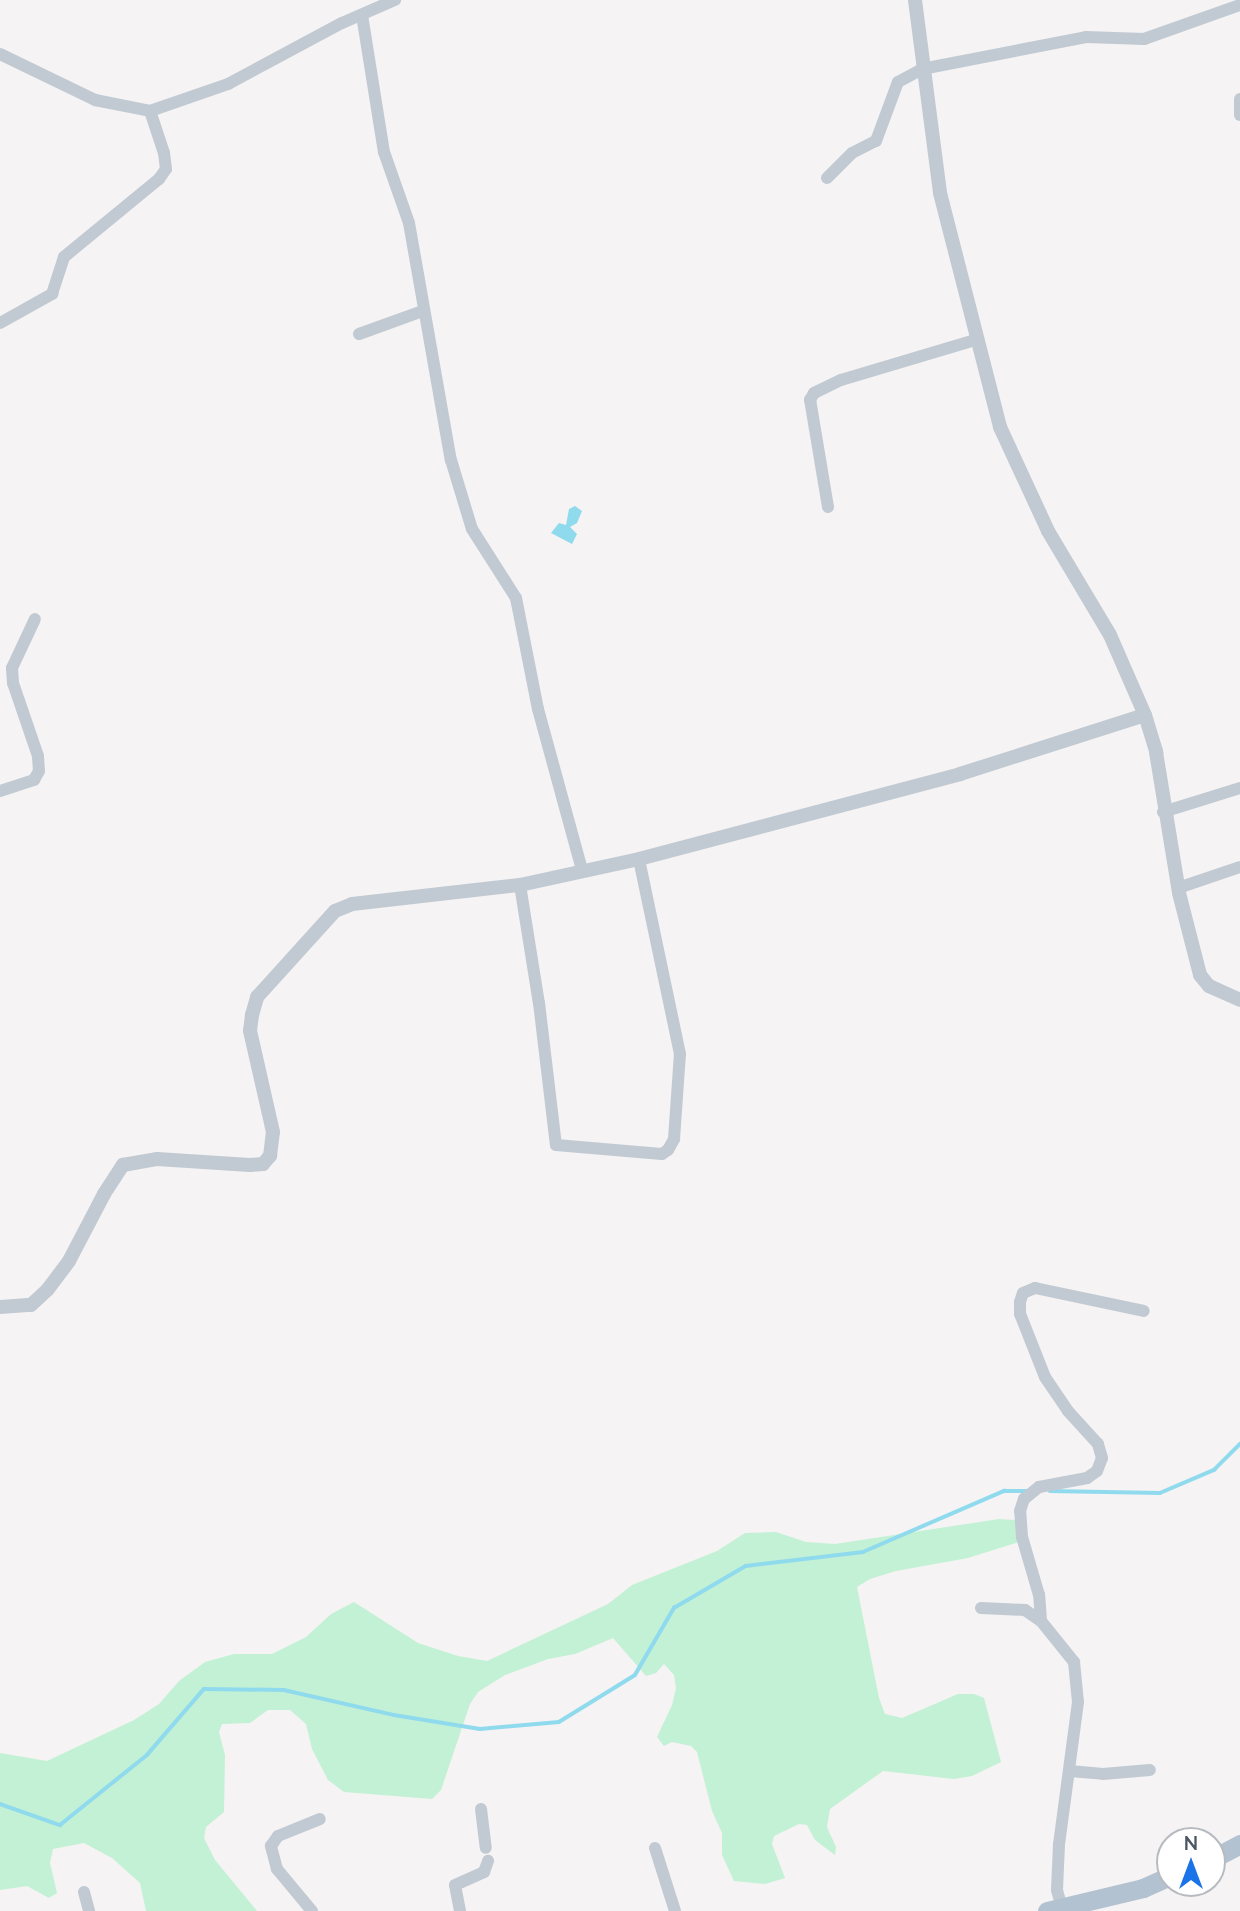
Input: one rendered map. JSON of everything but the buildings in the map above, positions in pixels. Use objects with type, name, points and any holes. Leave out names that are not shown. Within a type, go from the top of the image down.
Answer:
[{"type":"main road","points":[[1057,1910],[1156,1882]]},
{"type":"street","points":[[0,54],[94,100],[150,111],[228,83],[395,0]]},
{"type":"street","points":[[915,0],[940,193],[975,340],[1000,427],[1048,531],[1110,635],[1145,715],[1156,752],[1163,812],[1178,888],[1200,975],[1221,993],[1240,1000]]},
{"type":"street","points":[[827,178],[852,153],[876,141],[898,82],[922,69],[1086,37],[1144,39],[1196,18],[1240,5]]},
{"type":"street","points":[[362,15],[384,152],[409,223],[451,460],[472,529],[516,598],[538,709],[582,870]]},
{"type":"street","points":[[1240,99],[1240,115]]},
{"type":"street","points":[[0,323],[52,294],[64,257],[159,179],[166,169],[164,153],[150,111]]},
{"type":"street","points":[[359,334],[423,311]]},
{"type":"street","points":[[828,507],[810,400],[814,393],[841,380],[975,340]]},
{"type":"street","points":[[0,791],[34,780],[39,771],[38,756],[13,683],[12,668],[35,619]]},
{"type":"street","points":[[0,1307],[31,1305],[48,1289],[69,1261],[104,1194],[123,1165],[157,1159],[250,1165],[263,1164],[270,1156],[273,1132],[250,1031],[252,1015],[257,997],[335,911],[352,904],[520,885],[639,859],[960,774],[1145,715]]},
{"type":"street","points":[[1163,812],[1240,788]]},
{"type":"street","points":[[520,885],[540,1003],[556,1145],[662,1154],[668,1150],[674,1139],[680,1054],[639,859]]},
{"type":"street","points":[[1178,888],[1240,867]]},
{"type":"street","points":[[1041,1621],[1038,1595],[1023,1537],[1020,1511],[1024,1499],[1039,1487],[1087,1478],[1097,1471],[1102,1458],[1098,1444],[1068,1411],[1045,1377],[1020,1314],[1023,1293],[1035,1288],[1144,1311]]},
{"type":"street","points":[[981,1608],[1026,1610],[1041,1621],[1074,1662],[1079,1681],[1059,1843],[1057,1910]]},
{"type":"street","points":[[1070,1771],[1103,1774],[1150,1770]]},
{"type":"street","points":[[460,1911],[455,1885],[484,1872],[487,1855],[481,1809]]},
{"type":"street","points":[[312,1911],[277,1869],[271,1846],[278,1836],[320,1819]]},
{"type":"street","points":[[655,1848],[675,1911]]},
{"type":"street","points":[[84,1892],[89,1911]]},
{"type":"green space","points":[[999,1519],[1015,1520],[1019,1542],[968,1558],[896,1571],[870,1579],[857,1587],[879,1698],[885,1714],[902,1718],[958,1694],[974,1694],[984,1698],[1001,1762],[972,1776],[954,1779],[883,1771],[830,1809],[827,1827],[836,1847],[835,1855],[815,1840],[807,1825],[799,1824],[774,1836],[772,1844],[785,1878],[765,1884],[734,1881],[722,1855],[722,1833],[712,1811],[697,1752],[691,1746],[672,1742],[664,1746],[657,1737],[672,1705],[676,1688],[674,1675],[664,1664],[656,1673],[646,1676],[613,1638],[575,1654],[548,1659],[505,1675],[478,1692],[470,1704],[441,1790],[432,1799],[344,1792],[328,1780],[312,1749],[306,1724],[290,1710],[268,1710],[250,1723],[222,1724],[219,1732],[225,1755],[224,1812],[206,1827],[204,1838],[215,1860],[257,1911],[146,1911],[140,1883],[112,1858],[84,1843],[53,1849],[50,1863],[57,1893],[49,1898],[27,1886],[0,1890],[0,1753],[47,1761],[134,1720],[159,1704],[179,1681],[205,1662],[234,1654],[272,1654],[306,1637],[331,1614],[354,1602],[418,1643],[458,1656],[487,1661],[608,1604],[632,1585],[717,1551],[745,1533],[776,1532],[806,1542],[835,1544]]},
{"type":"water","points":[[575,506],[582,511],[577,523],[570,527],[577,534],[572,544],[551,533],[559,523],[566,525],[569,509]]},
{"type":"waterway","points":[[1050,1491],[1160,1493],[1214,1470],[1240,1444]]},
{"type":"waterway","points":[[0,1804],[60,1825],[147,1755],[204,1689],[284,1690],[394,1715],[480,1729],[559,1722],[635,1675],[674,1608],[746,1566],[863,1552],[1004,1491],[1028,1491]]}]
